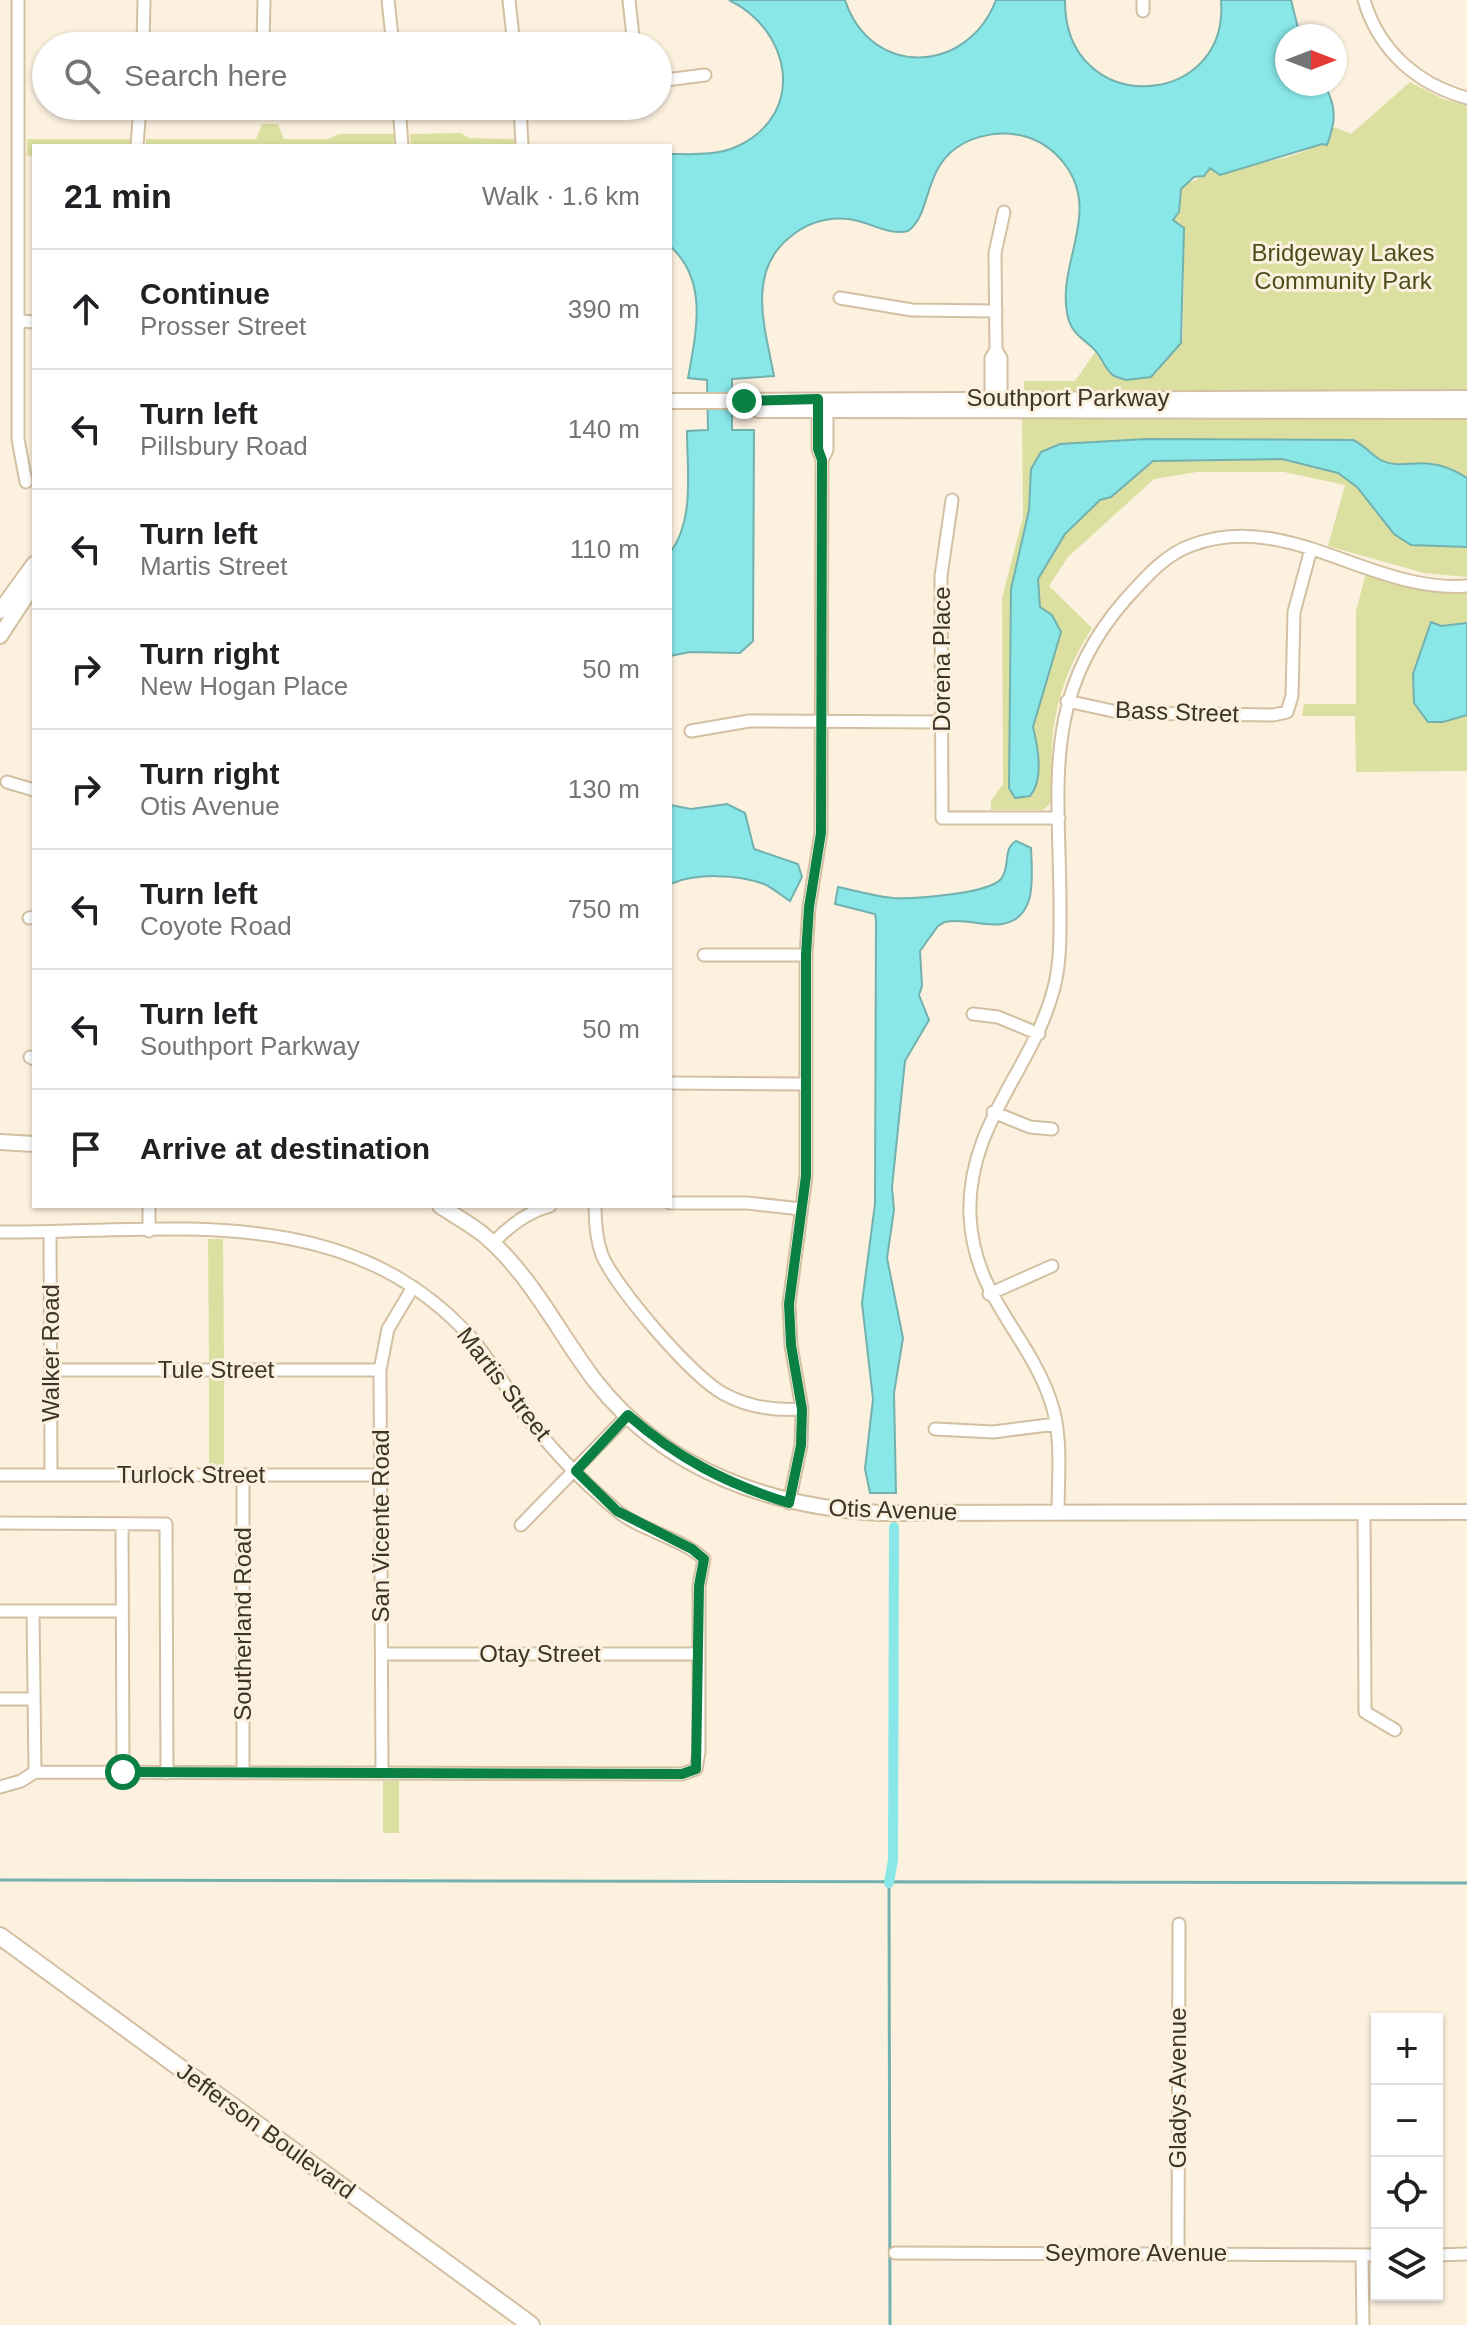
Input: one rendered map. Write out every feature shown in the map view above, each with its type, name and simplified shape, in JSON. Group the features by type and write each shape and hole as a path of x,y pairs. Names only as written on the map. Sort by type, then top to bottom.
{"main road":[{"name":"Jefferson Boulevard","path":"0,1936 531,2325"}],"street":[{"path":"18,0 18,439 26,482"},
{"path":"143,32 144,0"},
{"path":"263,32 264,0"},
{"path":"388,0 391,32"},
{"path":"509,0 512,32"},
{"path":"629,0 632,32"},
{"path":"1364,0 1378,35 1398,61 1424,80 1467,98"},
{"path":"672,79 705,75"},
{"path":"137,144 139,120"},
{"path":"400,120 402,144"},
{"path":"521,120 522,144"},
{"path":"996,404 1001,358 996,350 995,253 1004,212"},
{"path":"840,298 912,310 996,311"},
{"path":"20,321 32,322"},
{"name":"Southport Parkway","path":"672,401 696,405 822,405 1467,398"},
{"name":"Southport Parkway","path":"996,404 1467,411"},
{"name":"Southport Parkway","path":"672,410 696,405"},
{"path":"789,1503 801,1445 802,1409 791,1345 789,1304 806,1176 806,955 809,907 821,833 822,460 818,449 822,405"},
{"name":"Dorena Place","path":"952,500 941,576 942,818 1059,818"},
{"path":"1058,1513 1056,1424 1044,1384 989,1294 972,1241 970,1213 974,1166 993,1112 1039,1034 1057,977 1060,734 1067,701 1081,663 1105,623 1155,567 1175,553 1210,539 1245,535 1311,549 1422,583 1467,586"},
{"name":"Bass Street","path":"1067,701 1122,713 1273,715 1287,712 1292,696 1294,612 1311,549"},
{"path":"0,611 32,567"},
{"path":"0,636 32,587"},
{"path":"691,731 749,721 942,722"},
{"path":"7,782 32,789"},
{"path":"704,955 806,955"},
{"path":"973,1014 998,1017 1039,1034"},
{"path":"672,1083 806,1084"},
{"path":"993,1112 1030,1127 1052,1129"},
{"path":"0,1142 32,1144"},
{"path":"672,1203 747,1203 801,1209"},
{"path":"149,1208 149,1231"},
{"name":"Otis Avenue","path":"443,1208 493,1243 535,1291 598,1384 661,1444 697,1467 742,1488 789,1503 832,1511 880,1513 1467,1512"},
{"path":"493,1243 513,1225 541,1208"},
{"path":"595,1208 598,1242 610,1270 698,1375 722,1393 750,1405 802,1409"},
{"name":"Martis Street","path":"0,1232 273,1233 310,1240 352,1254 413,1287 468,1334 525,1414 617,1511 692,1549 704,1559 699,1586 698,1654"},
{"name":"Walker Road","path":"50,1232 51,1475"},
{"path":"989,1294 1052,1266"},
{"name":"San Vicente Road","path":"382,1773 380,1370 388,1329 413,1287"},
{"name":"Tule Street","path":"52,1370 380,1370"},
{"path":"521,1525 628,1415"},
{"path":"935,1429 993,1432 1056,1424"},
{"name":"Turlock Street","path":"0,1475 381,1475"},
{"name":"Southerland Road","path":"243,1475 243,1773"},
{"path":"1364,1512 1365,1712 1395,1730"},
{"path":"0,1523 166,1524 167,1773"},
{"path":"122,1524 123,1772"},
{"path":"0,1611 122,1611"},
{"path":"33,1611 35,1772"},
{"name":"Otay Street","path":"382,1654 698,1654"},
{"path":"0,1787 21,1781 35,1772 682,1774 696,1769 698,1654"},
{"path":"0,1699 34,1699"},
{"name":"Gladys Avenue","path":"1178,2252 1179,1924"},
{"name":"Seymore Avenue","path":"895,2253 1371,2255"},
{"path":"1443,2255 1467,2254"},
{"path":"1362,2255 1363,2325"}],"green space":[{"name":"Bridgeway Lakes Community Park","path":"1410,82 1443,99 1467,106 1467,391 1024,392 1024,381 1075,381 1096,351 1102,363 1155,375 1183,338 1184,267 1173,220 1184,185 1204,176 1210,168 1260,163 1296,154 1325,138 1334,127 1351,134"},
{"path":"262,124 278,124 284,139 328,139 339,134 394,134 394,144 146,144 146,139 256,139"},
{"path":"461,133 469,138 514,139 514,144 411,144 410,134"},
{"path":"27,139 130,139 130,144 32,144 32,155 27,156"},
{"path":"1022,417 1467,417 1467,577 1424,573 1328,546 1345,485 1284,472 1197,472 1154,479 1068,557 1049,586 1092,628 1076,656 1059,699 1052,746 1051,803 1043,810 991,810 991,801 1003,784 1002,598 1023,517"},
{"path":"1366,573 1429,591 1467,593 1467,771 1356,772 1355,716 1302,716 1304,704 1356,704 1356,611"},
{"path":"208,1239 223,1239 224,1362 209,1362"},
{"path":"209,1378 224,1378 224,1466 209,1466"},
{"path":"383,1781 399,1781 399,1833 383,1833"}],"water":[{"path":"729,0 845,0 858,26 876,44 897,54 920,57 943,53 964,42 983,24 996,0 1065,0 1072,39 1090,66 1116,82 1146,86 1175,80 1200,64 1217,37 1221,0 1291,0 1297,24 1275,24 1275,96 1329,96 1333,107 1332,129 1327,145 1220,175 1210,168 1204,176 1194,177 1181,189 1179,212 1173,220 1184,228 1181,343 1151,377 1126,380 1114,376 1069,321 1067,281 1079,223 1076,185 1058,156 1033,139 1009,134 990,135 972,139 956,148 938,169 921,215 908,231 893,232 856,220 832,219 810,225 790,237 776,251 763,284 764,320 774,376 732,379 732,430 754,430 753,641 740,653 690,652 672,656 672,550 683,526 686,510 687,431 708,430 707,380 688,378 697,308 690,275 672,248 672,154 713,153 738,146 760,131 774,113 782,93 783,72 777,51 766,31 750,14"},
{"path":"1146,439 1353,440 1385,462 1446,467 1467,478 1467,547 1411,545 1394,534 1357,487 1338,473 1282,459 1153,461 1111,497 1100,500 1065,534 1038,579 1040,607 1052,615 1061,632 1033,727 1038,753 1037,781 1030,796 1015,798 1009,788 1011,589 1029,510 1031,469 1041,452 1060,444"},
{"path":"1431,622 1441,626 1467,623 1467,715 1443,722 1428,722 1414,703 1413,674"},
{"path":"727,804 745,813 754,849 798,864 802,877 790,901 764,884 742,878 717,876 672,883 672,805 691,809"},
{"path":"1016,841 1031,848 1032,883 1022,914 1002,924 945,922 938,926 920,951 922,986 919,995 929,1020 905,1061 892,1187 894,1210 887,1258 903,1338 894,1393 896,1493 870,1493 865,1469 873,1399 862,1303 875,1204 876,920 875,914 835,904 838,887 893,898 967,892 1001,879 1009,849"}],"waterway":[{"path":"889,1883 893,1860 894,1527"},
{"path":"0,1880 1467,1883"},
{"path":"889,1883 890,2325"}],"route":[{"path":"123,1772 682,1774 696,1769 699,1752 699,1586 704,1559 692,1549 617,1511 576,1471 628,1415 661,1444 697,1467 742,1488 789,1503 801,1445 802,1409 791,1345 789,1304 806,1176 806,955 809,907 821,833 822,460 818,449 818,399 744,401"}]}
